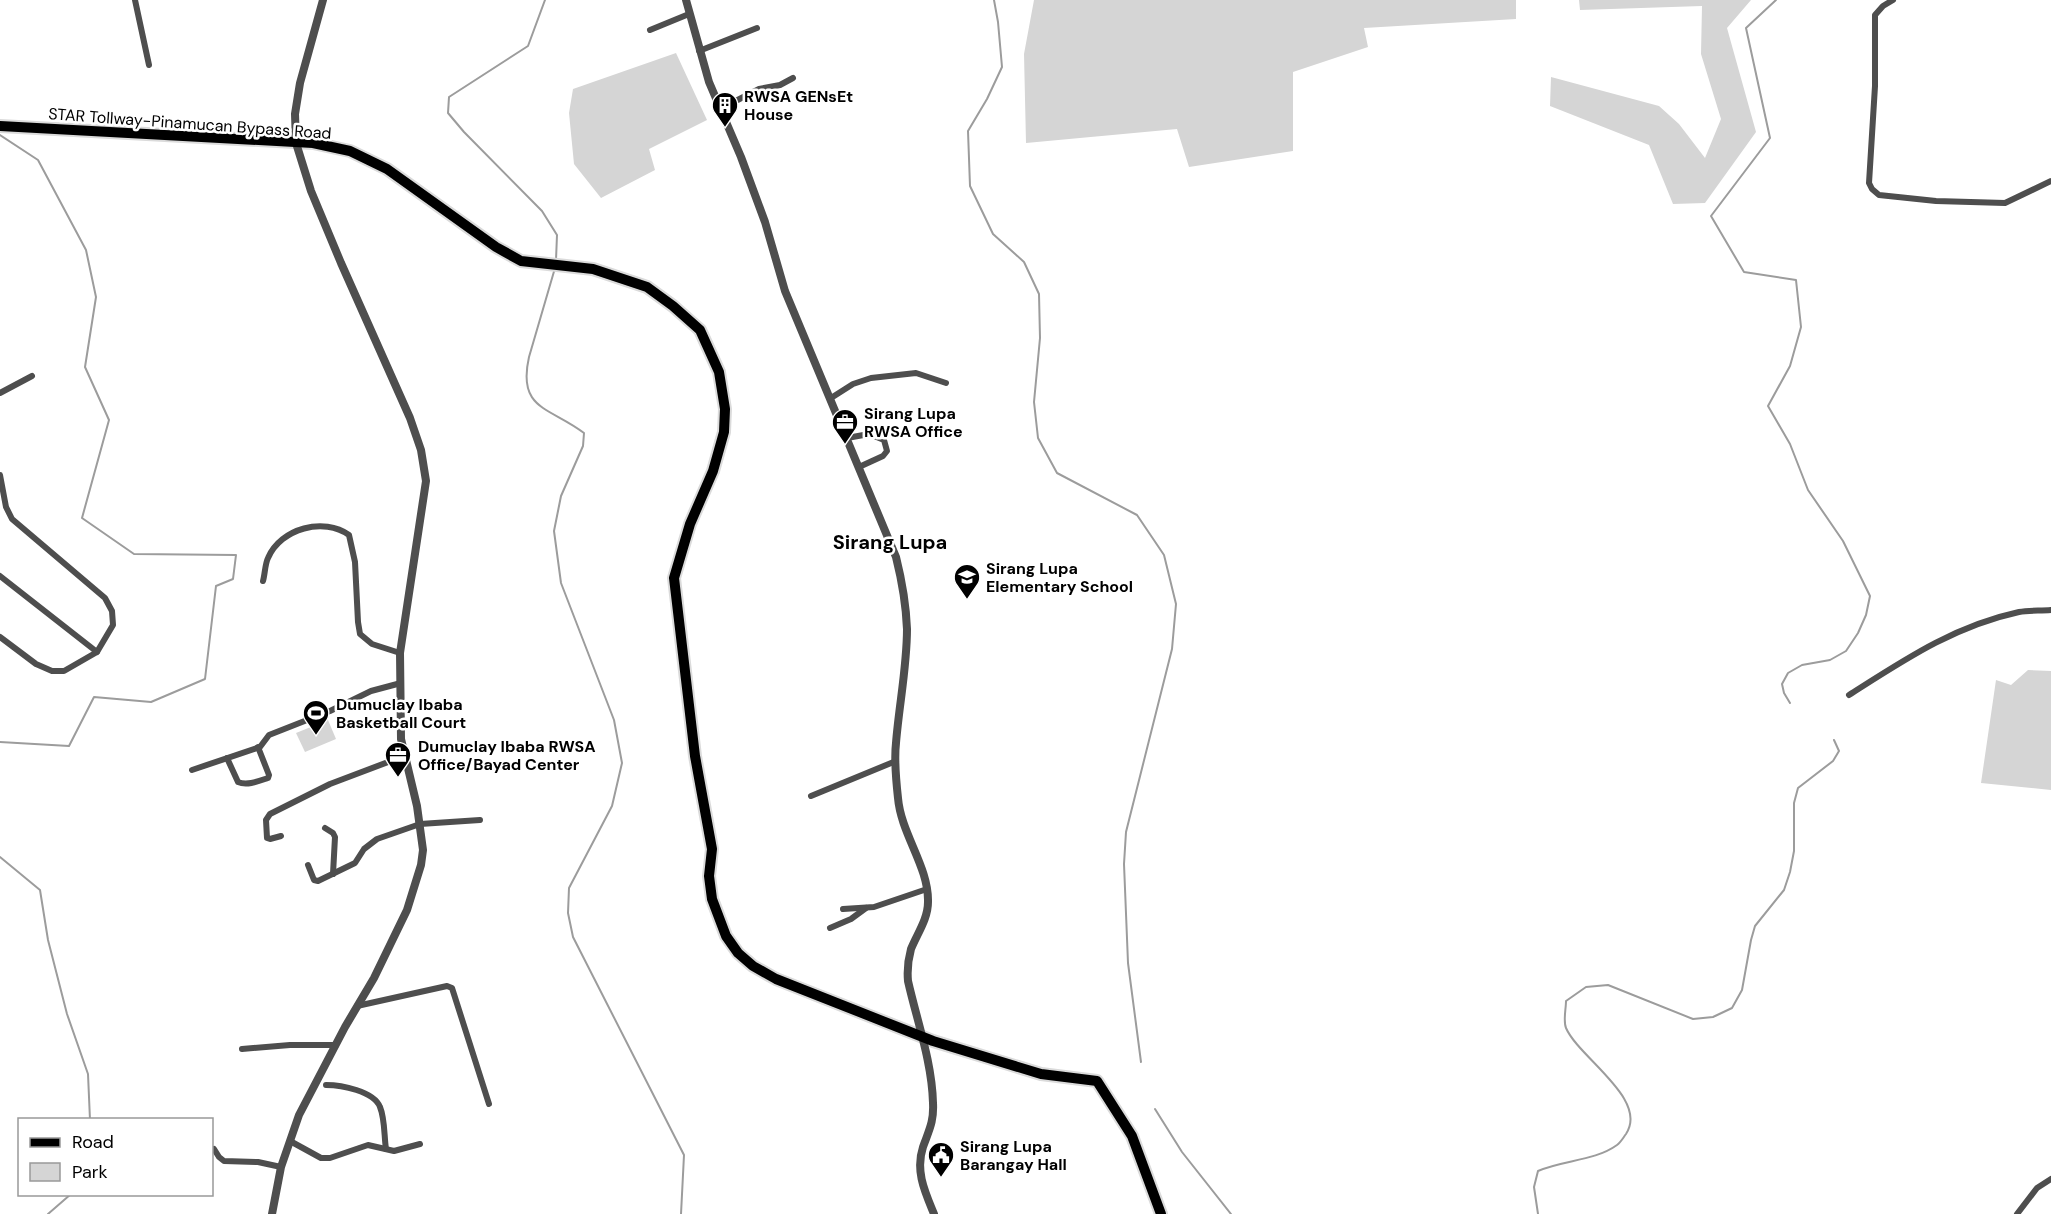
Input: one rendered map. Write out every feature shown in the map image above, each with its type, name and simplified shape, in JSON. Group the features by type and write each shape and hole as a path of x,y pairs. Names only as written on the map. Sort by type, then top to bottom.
{"main road":[{"name":"STAR Tollway-Pinamucan Bypass Road","path":"0,126 332,146 367,158 401,177 496,247 521,261 593,269 647,287 700,330 719,372 725,409 724,432 713,471 690,524 674,578 695,756 712,849 709,876 712,898 726,936 753,966 776,979 921,1036 1041,1074 1097,1081 1132,1136 1161,1214"}],"street":[{"path":"135,0 149,64"},
{"path":"272,1214 281,1167 299,1115 374,978 407,910 422,865 423,850 420,824 401,739 400,653 426,481 422,450 410,418 315,201 296,143 295,114 300,83 323,0"},
{"path":"686,0 699,51 765,222 785,291 896,557 905,598 907,632 895,746 900,814 925,878 927,889 927,912 910,951 907,968 930,1080 934,1117 931,1131 923,1148 920,1170 925,1192 934,1214"},
{"path":"1893,0 1875,15 1875,96 1869,183 1872,189 1880,195 1904,198 2005,203 2051,181"},
{"path":"650,30 689,14"},
{"path":"699,51 757,28"},
{"path":"720,109 759,89 780,85 793,78"},
{"path":"831,398 853,384 871,378 916,373 946,383"},
{"path":"0,393 32,376"},
{"path":"847,438 869,434 884,440 887,446 887,451 883,456 859,467"},
{"path":"0,475 6,507 12,519 105,598 112,611 113,625 97,652 64,671 52,671 36,664 0,637"},
{"path":"263,581 267,559 275,546 292,533 313,526 329,525 339,528 349,535 355,562 360,634 372,644 400,653"},
{"path":"0,576 97,652"},
{"path":"1849,695 1950,634 2020,612 2051,610"},
{"path":"192,770 258,747 263,744 268,735 330,711 371,691 401,683"},
{"path":"227,758 238,782 244,784 258,782 268,778 269,775 258,747"},
{"path":"281,836 267,838 266,820 270,814 330,784 404,756"},
{"path":"811,796 896,761"},
{"path":"308,865 316,881 355,863 364,849 374,841 420,824 480,820"},
{"path":"325,828 330,830 335,837 333,874"},
{"path":"843,909 883,905 927,889"},
{"path":"830,928 851,919 866,908"},
{"path":"357,1006 447,986 452,988 489,1104"},
{"path":"242,1049 290,1045 336,1045"},
{"path":"326,1085 340,1085 377,1102 381,1110 386,1149"},
{"path":"290,1141 321,1158 330,1158 368,1145 394,1151 420,1144"},
{"path":"214,1149 224,1161 258,1162 281,1167"},
{"path":"2017,1214 2037,1188 2051,1179"}],"green space":[{"path":"1034,0 1516,0 1516,19 1364,28 1368,47 1293,72 1293,151 1189,167 1177,129 1026,143 1024,54"},
{"path":"1579,0 1751,0 1727,28 1756,132 1705,203 1673,204 1649,145 1550,106 1551,77 1659,106 1679,124 1705,158 1721,119 1701,54 1702,6 1580,10"},
{"path":"676,53 707,120 649,149 655,170 601,198 574,164 569,113 573,89"},
{"path":"2028,670 2051,671 2051,790 1981,783 1996,680 2011,685"},
{"name":"Dumuclay Ibaba Basketball Court","path":"328,720 336,739 305,752 296,733"}],"waterway":[{"path":"545,0 528,46 449,97 448,113 542,211 557,235 556,260"},
{"path":"994,0 1002,67 968,131 970,186 993,234 1024,262 1039,294 1040,338 1034,402 1038,438 1057,473 1137,515 1164,555 1176,604 1172,649 1126,832 1124,864 1128,963 1141,1062"},
{"path":"1776,0 1746,28 1770,138 1711,216 1744,272 1796,280 1801,327 1790,366 1768,406 1790,444 1808,490 1843,541 1870,596 1866,615 1846,651 1830,660 1802,665 1788,673 1782,684 1790,703"},
{"path":"0,135 38,160 86,250 96,297 85,367 109,420 82,518 134,554 236,555 233,579 216,586 205,679 151,702 94,697 69,746 0,742"},
{"path":"555,268 529,357 528,388 539,405 584,433 583,446 561,496 554,531 561,583 614,720 622,763 612,806 569,888 568,913 573,937 684,1155 681,1214"},
{"path":"1538,1214 1534,1187 1538,1171 1608,1150 1622,1140 1631,1121 1628,1107 1621,1093 1573,1040 1566,1028 1566,1001 1586,987 1608,985 1693,1019 1713,1017 1732,1008 1742,990 1755,926 1784,890 1790,872 1794,851 1794,803 1798,788 1833,761 1839,751 1834,740"},
{"path":"0,857 40,890 48,940 67,1014 88,1074 90,1118"},
{"path":"1155,1109 1182,1152 1231,1214"},
{"path":"48,1214 69,1196"}],"place":[{"name":"RWSA GENsEt House","path":"725,128"},
{"name":"Sirang Lupa RWSA Office","path":"845,445"},
{"name":"Sirang Lupa Elementary School","path":"967,600"},
{"name":"Dumuclay Ibaba Basketball Court","path":"316,736"},
{"name":"Dumuclay Ibaba RWSA Office/Bayad Center","path":"398,778"},
{"name":"Sirang Lupa Barangay Hall","path":"941,1178"}],"district":[{"name":"Sirang Lupa","path":"890,542"}]}
